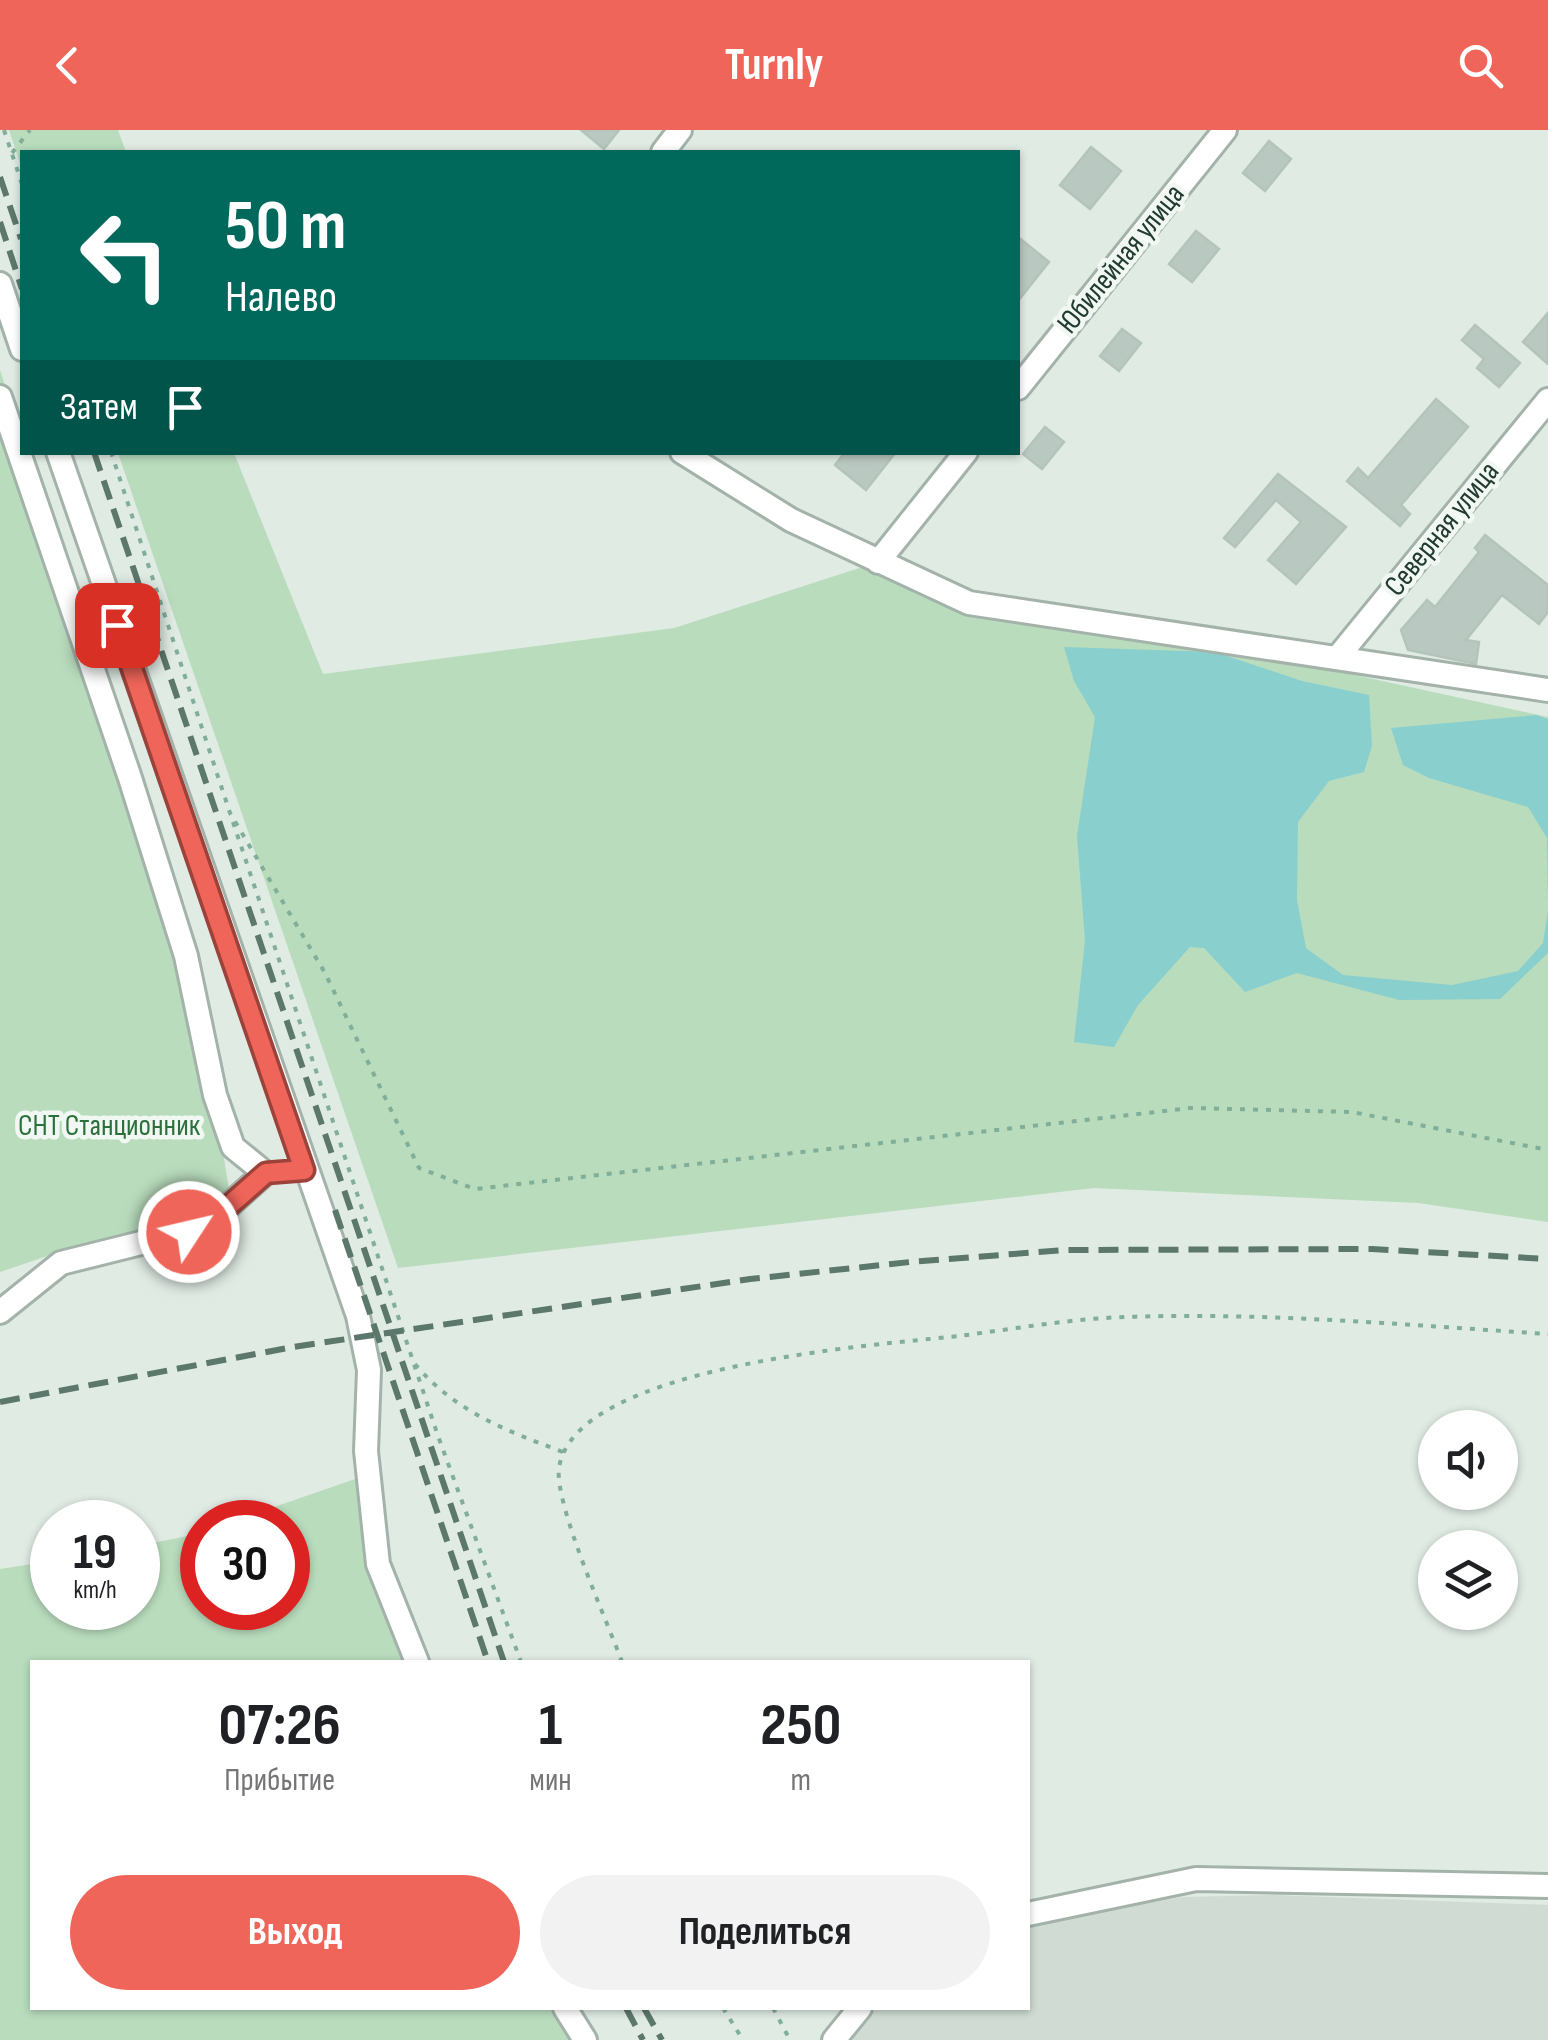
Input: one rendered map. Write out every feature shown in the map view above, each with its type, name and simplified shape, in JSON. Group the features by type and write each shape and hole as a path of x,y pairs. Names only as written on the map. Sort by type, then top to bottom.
{"street":[{"path":"665,150 680,130"},
{"name":"Юбилейная улица","path":"1020,386 1225,130"},
{"path":"0,284 20,342"},
{"path":"0,398 130,778 186,956 214,1095 233,1147 266,1173"},
{"name":"Северная улица","path":"1337,658 1548,400"},
{"path":"59,455 304,1170 358,1316 370,1370 366,1451 378,1564 417,1660"},
{"path":"687,455 791,520 969,603 1548,690"},
{"path":"878,562 964,455"},
{"path":"0,1312 61,1263 189,1232 215,1218 266,1173 304,1170"},
{"path":"1030,1914 1196,1879 1548,1886"},
{"path":"567,2010 585,2040"},
{"path":"834,2040 858,2010"}],"path":[{"path":"4,130 20,178"},
{"path":"12,154 30,130"},
{"path":"112,455 412,1360 519,1660"},
{"path":"230,813 324,973 419,1168 475,1190 1191,1108 1352,1112 1548,1150"},
{"path":"621,1660 564,1501 559,1468 573,1438 596,1417 649,1391 718,1368 832,1350 1122,1317 1326,1320 1548,1334"},
{"path":"412,1360 436,1389 495,1426 566,1452"},
{"path":"723,2010 743,2040"},
{"path":"774,2010 790,2040"}],"shaded area":[{"path":"1274,1895 1548,1905 1548,2040 852,2040 874,2010 1030,2010 1030,1924 1182,1897"}],"green space":[{"path":"9,130 118,130 125,150 20,150 20,163"},
{"name":"СНТ Станционник","path":"0,370 20,432 20,455 27,455 193,970 229,1189 209,1212 65,1250 0,1272"},
{"path":"119,455 235,455 323,674 674,628 878,562 969,603 1341,672 1548,717 1548,1222 1418,1203 1094,1188 398,1268"},
{"path":"361,1477 365,1560 403,1660 30,1660 30,2010 551,2010 569,2040 0,2040 0,1569 30,1564 30,1630 160,1630 160,1542 180,1537 180,1630 310,1630 310,1500 295,1500"}],"water":[{"path":"1064,647 1215,652 1302,681 1369,695 1372,746 1364,772 1329,781 1298,822 1297,900 1306,948 1343,975 1452,985 1518,971 1543,943 1548,910 1548,953 1500,999 1399,1000 1297,973 1245,992 1204,948 1190,947 1138,1005 1114,1047 1074,1042 1085,941 1077,836 1095,717 1074,681"},
{"path":"1536,715 1548,719 1548,901 1547,838 1528,807 1429,778 1403,765 1391,728"}],"building":[{"path":"581,130 619,130 604,149"},
{"path":"1269,141 1291,159 1265,191 1243,173"},
{"path":"1091,147 1121,171 1090,209 1060,185"},
{"path":"1196,231 1219,249 1192,282 1169,264"},
{"path":"1020,239 1049,262 1020,298"},
{"path":"1548,313 1548,364 1523,342"},
{"path":"1475,325 1520,363 1499,387 1477,368 1484,359 1462,340"},
{"path":"1122,329 1141,343 1119,371 1100,356"},
{"path":"1436,399 1468,427 1401,505 1410,514 1400,526 1347,481 1358,468 1368,478"},
{"path":"1045,427 1064,442 1042,469 1023,454"},
{"path":"843,455 894,455 866,490 835,465"},
{"path":"1278,474 1346,527 1296,584 1268,560 1301,522 1276,500 1235,547 1224,538"},
{"path":"1485,535 1548,585 1548,612 1539,624 1502,595 1466,640 1479,642 1476,664 1408,650 1401,630 1427,600 1435,607 1479,552 1475,548"}],"railway":[{"path":"0,177 20,236"},
{"path":"0,222 20,283"},
{"path":"95,455 503,1660"},
{"path":"335,1210 487,1660"},
{"path":"0,1402 293,1347 750,1279 910,1262 1065,1250 1372,1249 1548,1259"},
{"path":"627,2010 643,2040"},
{"path":"645,2010 662,2040"}],"route":[{"path":"117,625 304,1170 266,1173 251,1182 215,1218 189,1232"}]}
